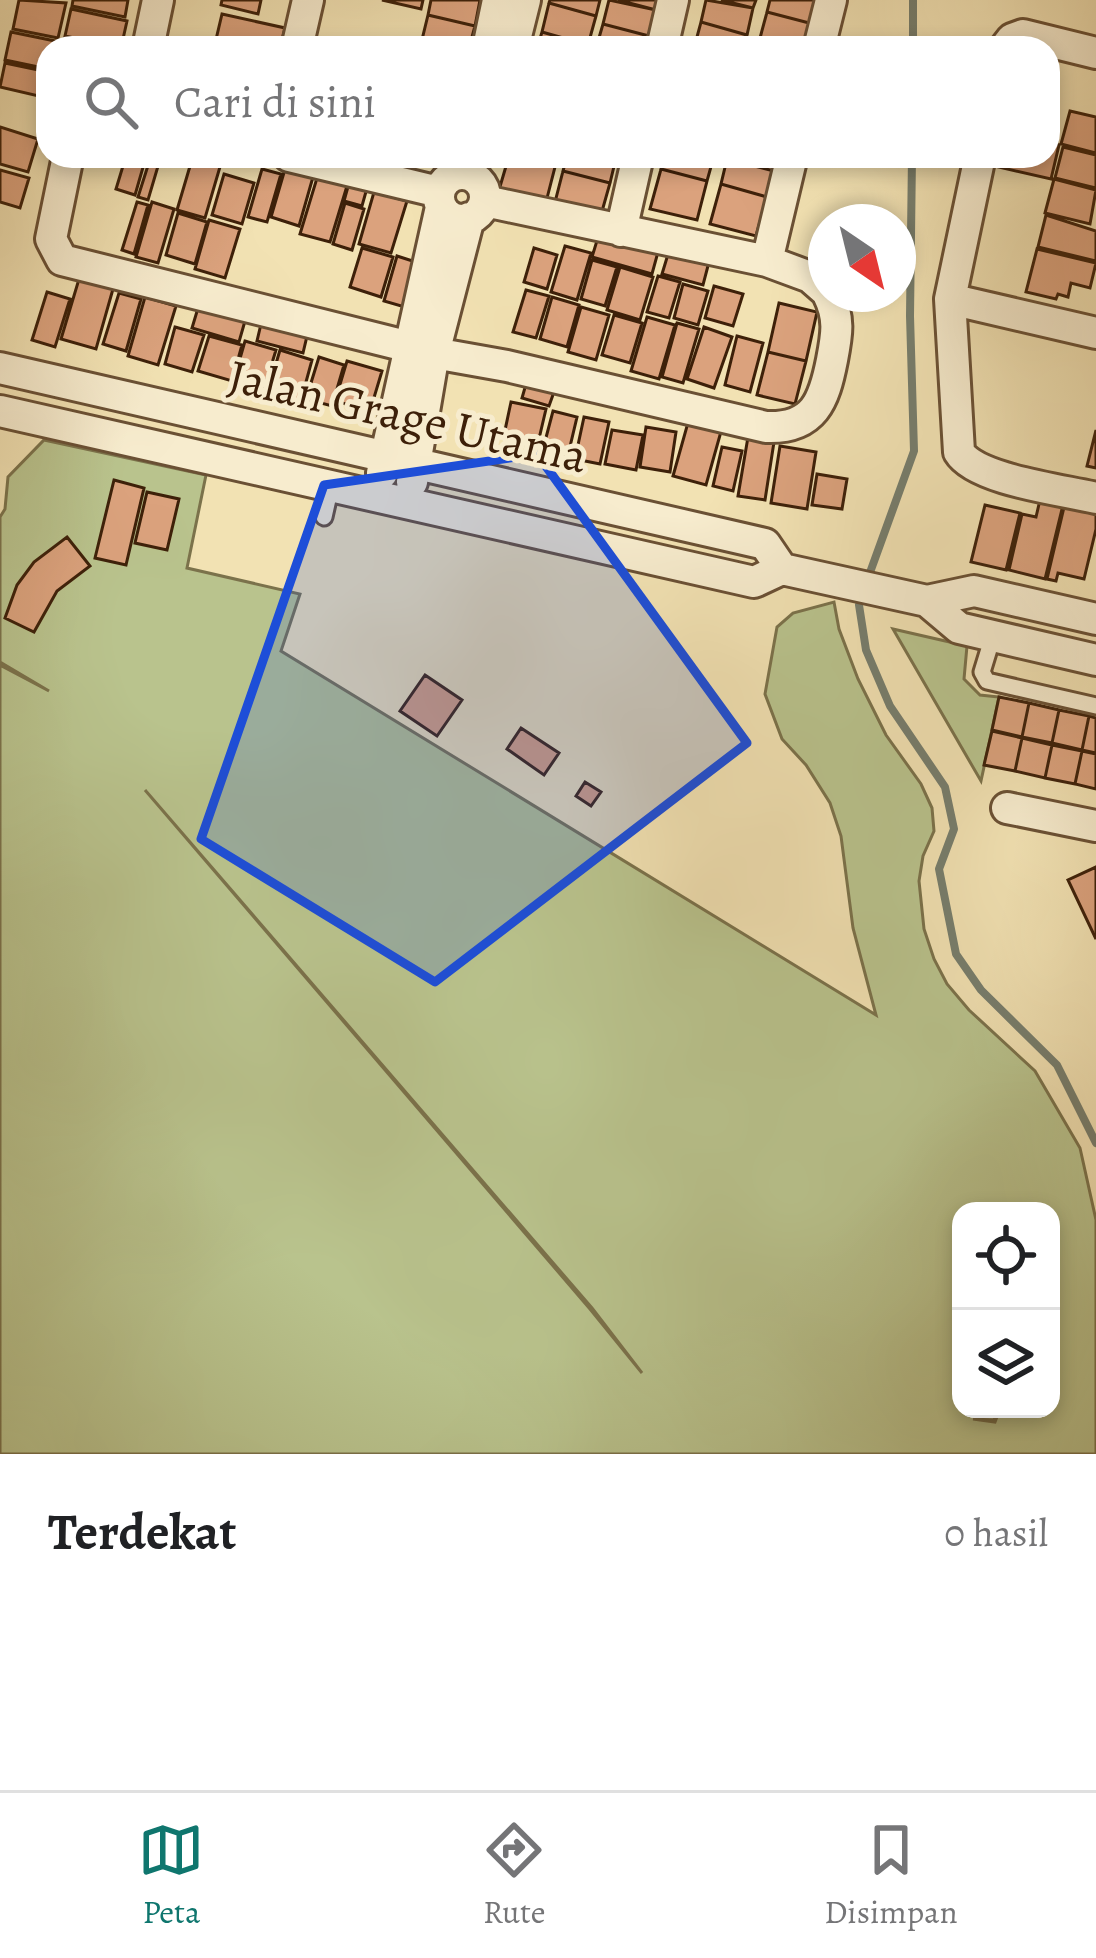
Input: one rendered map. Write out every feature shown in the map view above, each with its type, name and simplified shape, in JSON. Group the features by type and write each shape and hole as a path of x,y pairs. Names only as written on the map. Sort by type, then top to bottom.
{"street":[{"path":"150,36 158,0"},
{"path":"300,36 308,0"},
{"path":"491,36 499,0"},
{"path":"515,36 525,0"},
{"path":"665,36 673,0"},
{"path":"822,36 831,0"},
{"path":"1060,44 1096,53"},
{"path":"66,168 51,239 62,260 766,428 786,428 815,410 825,394 838,326 833,312"},
{"path":"359,168 465,186 621,231 767,261 808,276"},
{"path":"621,231 635,168"},
{"path":"767,261 789,168"},
{"path":"977,168 950,299 956,440 962,458 985,472 1096,498"},
{"path":"393,500 421,349 465,186"},
{"path":"950,299 1096,332"},
{"name":"Jalan Grage Utama","path":"0,368 765,544 782,569"},
{"name":"Jalan Grage Utama","path":"0,411 754,582 782,569 927,601 974,591 1096,619"},
{"name":"Jalan Grage Utama","path":"927,601 959,628 1096,660"},
{"path":"1007,808 1096,826"}],"lane":[{"path":"324,517 331,485"},
{"path":"993,636 982,672 987,681 1096,706"}],"highlighted area":[{"path":"537,454 747,743 435,982 201,839 324,485"}],"green space":[{"path":"44,440 206,475 187,568 300,594 281,651 876,1015 853,928 841,836 830,803 782,739 765,694 777,627 793,613 834,602 858,679 932,808 934,831 919,881 924,929 934,959 969,1010 1035,1071 1080,1148 1096,1220 1096,1454 0,1454 0,665 49,691 0,662 0,517 8,477","holes":["145,790 592,1308 642,1373"]},
{"path":"893,629 967,646 964,679 980,695 999,697 981,781"}],"building":[{"path":"19,0 66,3 58,36 13,29"},
{"path":"73,0 128,0 125,17 72,6"},
{"path":"222,0 261,0 258,14 221,5"},
{"path":"382,0 423,0 421,9"},
{"path":"431,0 480,0 475,26 428,15"},
{"path":"550,0 600,0 596,16"},
{"path":"609,0 656,10 649,36 603,24"},
{"path":"618,0 659,0 656,10"},
{"path":"706,0 753,8 747,35 701,22"},
{"path":"721,0 756,0 753,8"},
{"path":"770,0 820,0 813,24 767,12"},
{"path":"549,3 596,16 590,36 542,32"},
{"path":"71,9 127,21 124,36 65,36"},
{"path":"767,12 813,24 810,36 761,36"},
{"path":"222,14 285,28 283,36 217,36"},
{"path":"428,15 475,26 472,36 423,36"},
{"path":"701,22 747,35 747,36 697,36"},
{"path":"603,24 649,36 600,36"},
{"path":"11,32 36,37 36,66 5,60"},
{"path":"5,63 36,69 36,95 0,87"},
{"path":"1070,111 1096,117 1096,153 1061,144"},
{"path":"0,127 36,138 28,172 0,164"},
{"path":"1063,147 1096,155 1096,188 1055,178"},
{"path":"122,168 143,168 135,195 116,189"},
{"path":"147,168 157,168 148,200 138,197"},
{"path":"189,168 220,168 205,218 177,210"},
{"path":"505,168 555,168 546,202 499,190"},
{"path":"564,168 614,168 610,183"},
{"path":"661,168 711,168 707,181"},
{"path":"725,168 774,171 767,197 721,184"},
{"path":"1003,168 1054,168 1051,179"},
{"path":"262,169 281,174 267,222 248,217"},
{"path":"285,169 313,177 299,226 271,217"},
{"path":"661,169 707,181 697,220 650,209"},
{"path":"0,170 29,178 20,208 0,202"},
{"path":"563,171 610,183 599,222 553,210"},
{"path":"224,174 254,183 242,224 212,215"},
{"path":"317,178 347,186 330,242 300,234"},
{"path":"1054,179 1096,190 1090,224 1045,213"},
{"path":"349,183 367,188 362,206 344,201"},
{"path":"721,184 767,197 756,236 710,224"},
{"path":"374,192 407,201 391,253 359,244"},
{"path":"137,202 148,205 134,254 122,250"},
{"path":"152,202 174,209 158,263 136,257"},
{"path":"345,203 364,209 352,250 333,244"},
{"path":"178,213 207,222 195,264 166,255"},
{"path":"1046,215 1096,231 1096,261 1038,247"},
{"path":"209,220 240,229 225,278 195,269"},
{"path":"599,234 658,252 652,274 592,257"},
{"path":"565,246 591,253 577,300 551,292"},
{"path":"362,248 393,257 381,297 350,287"},
{"path":"534,248 557,255 547,289 524,282"},
{"path":"1037,249 1096,263 1090,288 1071,283 1068,297 1058,294 1056,299 1026,292"},
{"path":"669,251 709,262 703,285 662,274"},
{"path":"397,256 422,264 408,308 384,301"},
{"path":"592,260 617,267 605,306 581,299"},
{"path":"620,267 653,277 640,320 607,310"},
{"path":"658,276 680,282 669,318 647,312"},
{"path":"79,279 113,289 96,349 61,339"},
{"path":"683,284 708,291 698,325 674,318"},
{"path":"714,286 743,294 733,326 705,318"},
{"path":"526,290 549,296 536,338 513,332"},
{"path":"47,292 70,299 55,347 32,340"},
{"path":"119,293 141,299 126,351 103,344"},
{"path":"145,297 176,306 158,365 128,356"},
{"path":"552,297 579,305 567,347 540,339"},
{"path":"779,303 817,312 806,361 768,352"},
{"path":"581,307 609,315 596,360 568,352"},
{"path":"198,308 245,321 239,342 192,328"},
{"path":"614,315 642,323 630,363 602,355"},
{"path":"647,317 675,325 659,379 631,371"},
{"path":"677,323 699,329 683,383 662,377"},
{"path":"261,324 307,336 303,353 257,341"},
{"path":"175,327 204,335 192,372 165,364"},
{"path":"704,327 732,337 714,388 687,379"},
{"path":"209,336 242,345 232,381 198,371"},
{"path":"737,336 763,343 750,392 725,385"},
{"path":"245,341 276,350 261,399 231,390"},
{"path":"280,350 312,360 300,404 267,394"},
{"path":"768,352 806,361 795,404 757,395"},
{"path":"319,357 344,365 332,406 306,399"},
{"path":"347,361 382,371 370,411 335,401"},
{"path":"526,384 554,392 549,406 522,398"},
{"path":"511,402 546,409 538,443 504,435"},
{"path":"553,411 577,417 568,455 543,449"},
{"path":"584,417 609,422 600,464 575,459"},
{"path":"689,419 722,428 706,485 673,476"},
{"path":"646,427 676,432 670,472 640,467"},
{"path":"612,430 643,435 636,470 605,464"},
{"path":"1096,430 1096,468 1087,466"},
{"path":"748,437 774,442 765,500 738,496"},
{"path":"780,446 816,452 807,509 771,503"},
{"path":"722,447 742,451 733,491 713,486"},
{"path":"817,474 847,479 842,509 812,505"},
{"path":"114,480 144,488 126,565 95,558"},
{"path":"147,492 179,499 167,550 135,543"},
{"path":"1040,500 1063,505 1045,579 1009,570 1022,514 1036,517"},
{"path":"1065,503 1096,510 1096,529 1084,579 1058,573 1056,581 1047,579"},
{"path":"985,505 1020,513 1006,570 971,562"},
{"path":"67,537 90,566 57,591 34,632 5,618 17,585 34,562"},
{"path":"425,675 462,700 437,736 400,711"},
{"path":"999,697 1029,703 1022,737 992,730"},
{"path":"1029,703 1059,710 1052,743 1022,737"},
{"path":"1059,710 1089,716 1082,750 1052,743"},
{"path":"1089,716 1096,718 1096,753 1082,750"},
{"path":"521,728 559,753 544,775 507,749"},
{"path":"992,731 1022,738 1015,771 984,765"},
{"path":"1022,738 1052,745 1045,778 1015,771"},
{"path":"1052,745 1082,751 1075,784 1045,778"},
{"path":"1082,751 1096,754 1096,789 1075,784"},
{"path":"585,782 601,792 591,806 576,796"},
{"path":"1096,867 1096,939 1068,880"}],"waterway":[{"path":"913,0 913,36"},
{"path":"868,578 914,451 912,168"},
{"path":"863,592 859,605 866,650 890,706 945,787 954,829 939,869 956,954 981,990 1057,1065 1096,1143"}]}
